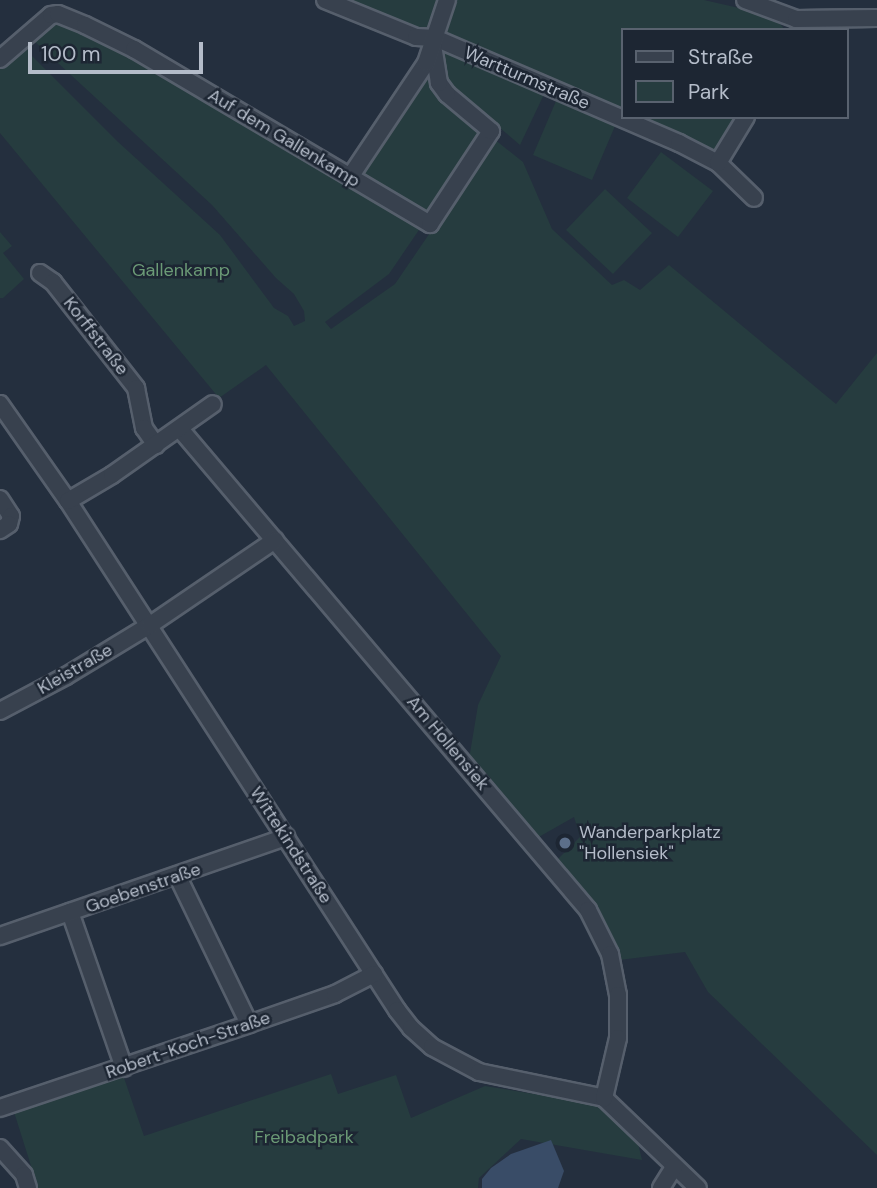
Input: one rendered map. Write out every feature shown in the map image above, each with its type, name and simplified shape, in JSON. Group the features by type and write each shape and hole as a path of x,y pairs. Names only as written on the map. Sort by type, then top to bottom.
{"street":[{"name":"Wartturmstraße","path":"325,0 416,37 434,41 622,119"},
{"path":"350,177 425,63 447,0"},
{"path":"745,0 795,24 877,18"},
{"name":"Auf dem Gallenkamp","path":"0,60 37,24 58,14 85,24 134,49 430,224 491,131 447,94 439,83 434,41"},
{"name":"Wartturmstraße","path":"623,119 679,142 718,163 754,198"},
{"path":"718,163 745,119"},
{"name":"Korffstraße","path":"40,273 53,282 136,388 144,428 156,445"},
{"name":"Wittekindstraße","path":"0,404 150,625 411,1028 456,1062 503,1079 604,1098"},
{"path":"68,501 214,404"},
{"name":"Am Hollensiek","path":"180,429 588,910 610,954 618,995 618,1038 604,1098"},
{"path":"0,499 12,516 9,524 0,530"},
{"name":"Kleistraße","path":"0,711 66,676 150,625 275,540"},
{"name":"Goebenstraße","path":"0,936 178,877 286,837"},
{"path":"178,877 249,1024"},
{"path":"70,912 124,1068"},
{"name":"Robert-Koch-Straße","path":"0,1108 249,1024 335,993 374,974"},
{"path":"604,1098 698,1188"},
{"path":"0,1148 24,1175 28,1188"},
{"path":"661,1188 674,1167"}],"green space":[{"path":"335,0 439,0 432,27 424,33"},
{"path":"456,0 704,0 765,14 777,20 783,28 622,28 622,115 446,35"},
{"name":"Gallenkamp","path":"54,19 117,46 423,224 389,274 325,322 331,329 395,284 494,139 523,162 552,229 612,285 624,280 640,290 669,265 836,404 877,353 877,1155 708,992 685,952 619,960 601,916 556,861 580,837 574,817 537,838 469,759 478,705 501,656 266,365 219,398 0,133 0,65","holes":["33,40 212,205 276,278 294,294 304,311 305,321 294,326 288,316 274,308 220,235 117,141 29,53 25,44"]},
{"path":"446,45 547,88 520,145 448,83 441,54"},
{"path":"424,74 438,96 484,131 428,216 357,174"},
{"path":"556,101 615,126 592,180 533,155"},
{"path":"634,119 739,119 713,154"},
{"path":"661,152 713,191 678,237 627,198"},
{"path":"605,189 652,233 613,274 566,230"},
{"path":"0,232 12,246 3,253 24,279 3,298 0,298"},
{"name":"Freibadpark","path":"331,1074 338,1094 396,1075 411,1118 485,1086 602,1105 637,1139 642,1160 521,1139 479,1178 478,1188 38,1188 14,1112 123,1075 144,1136"}],"water":[{"path":"551,1140 564,1171 558,1188 482,1188 482,1179 491,1168 511,1154"}],"place":[{"name":"Wanderparkplatz \"Hollensiek\"","path":"565,843"}]}
